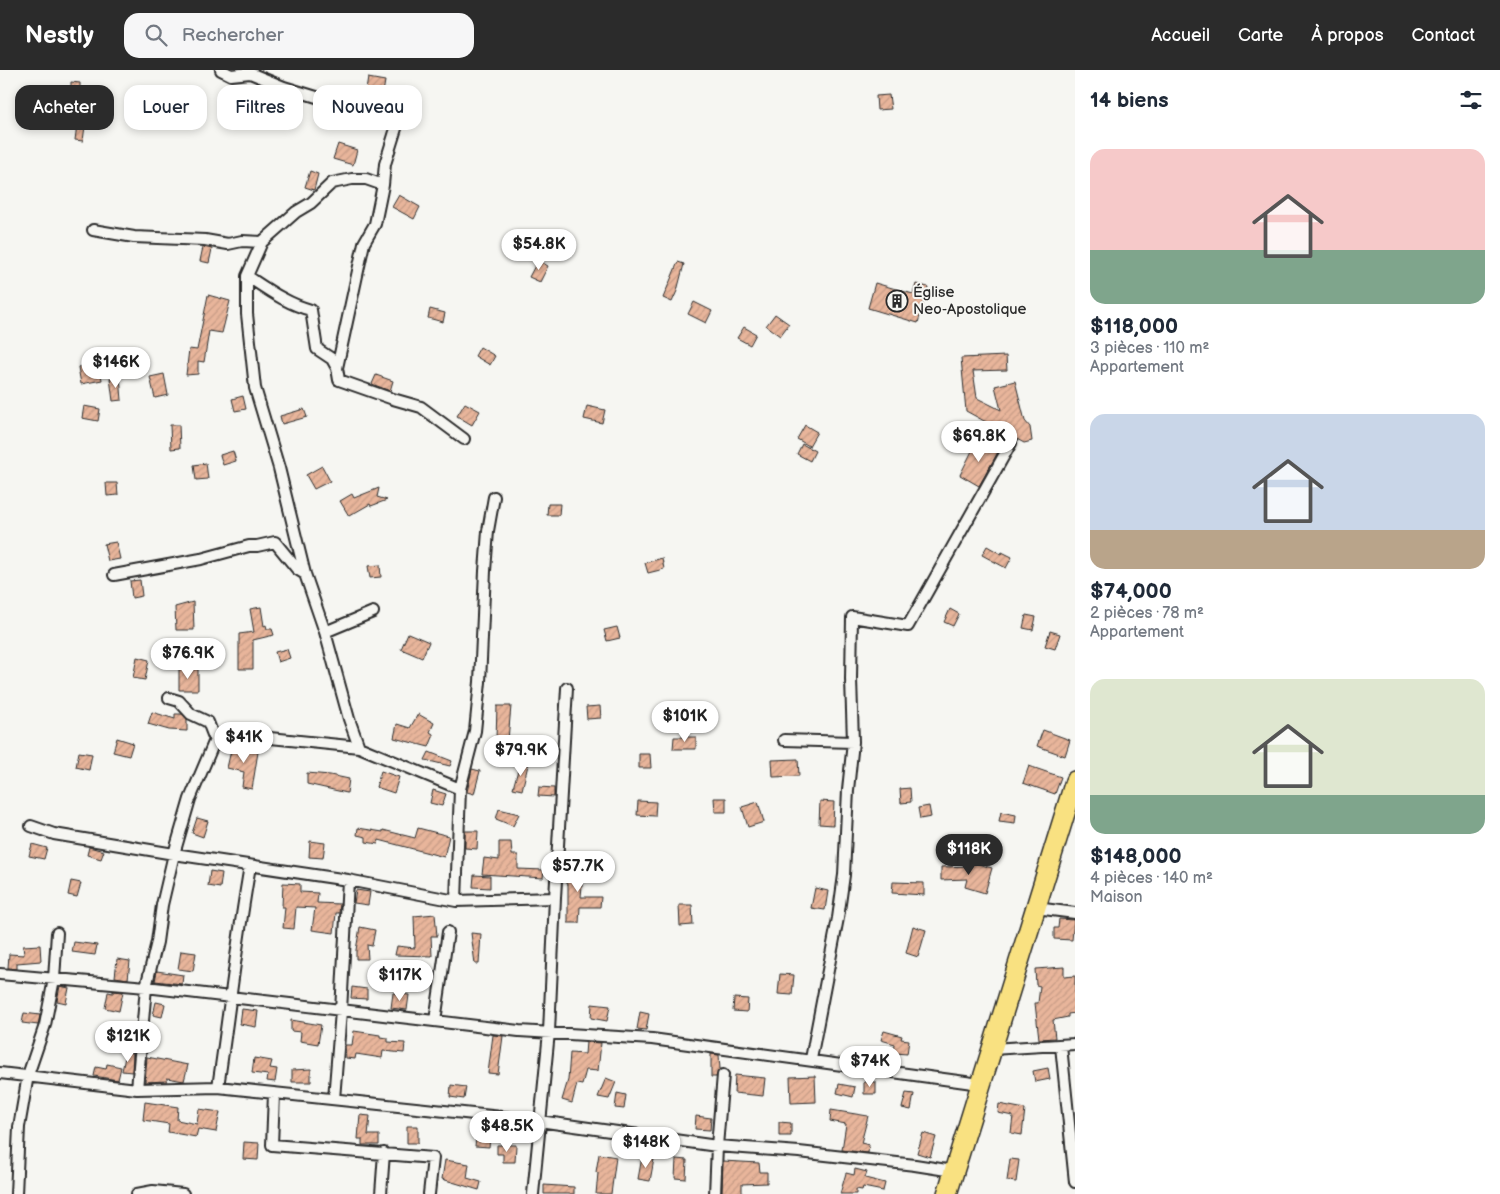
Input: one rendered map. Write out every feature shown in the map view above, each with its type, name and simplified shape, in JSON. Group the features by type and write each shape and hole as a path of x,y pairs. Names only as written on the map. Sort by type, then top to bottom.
{"highway":[{"path":"947,1194 1075,780"}],"street":[{"path":"221,70 231,75 250,73 284,87 398,122 385,164 375,224 364,243 337,368"},
{"path":"359,748 305,574 279,468 255,388 247,314 246,276 262,242 296,212 311,203 332,183 352,179 366,179 383,185"},
{"path":"93,230 134,237 205,240 228,244 242,241 262,242"},
{"path":"246,276 281,298 311,310 317,349 332,359 340,380 422,407 464,439"},
{"path":"811,1060 838,918 844,875 848,790 853,742 852,617 908,626 1011,443"},
{"path":"456,901 460,789 475,731 488,531 494,497"},
{"path":"114,575 201,559 249,546 275,542 297,569 305,574"},
{"path":"324,632 373,612"},
{"path":"533,1194 549,1032 566,688"},
{"path":"137,1089 146,987 157,942 162,905 190,798 215,740 208,722 191,714 179,701 169,698"},
{"path":"215,740 230,734 359,748 460,789"},
{"path":"784,740 853,742"},
{"path":"31,826 54,834 348,880 456,901 555,898"},
{"path":"218,1087 231,998 237,938 250,866"},
{"path":"334,1099 348,880"},
{"path":"1036,908 1075,913"},
{"path":"435,1021 448,932"},
{"path":"16,1194 18,1127 28,1075 45,1025 54,979 57,933"},
{"path":"0,974 146,987 510,1030 652,1039 980,1084"},
{"path":"992,1049 1075,1044"},
{"path":"1061,1046 1073,1147 1075,1182"},
{"path":"0,1072 137,1089 218,1087 334,1099 539,1121 717,1146 914,1164 953,1171"},
{"path":"715,1194 723,1075"},
{"path":"274,1094 272,1145 433,1158 429,1194"},
{"path":"381,1194 384,1153"},
{"path":"137,1194 153,1191 183,1194"}],"building":[{"path":"368,78 385,81 384,85 367,85"},
{"path":"71,82 80,83 80,85 71,85"},
{"path":"889,95 891,109 877,110 876,96"},
{"path":"76,130 84,130 83,141 75,140"},
{"path":"338,144 357,150 353,165 333,159"},
{"path":"310,171 318,174 314,190 305,187"},
{"path":"399,195 420,207 414,219 392,207"},
{"path":"203,247 212,249 209,263 200,261"},
{"path":"538,260 548,266 540,282 529,277"},
{"path":"678,262 684,264 672,302 663,298"},
{"name":"Église Neo-Apostolique","path":"875,283 913,294 916,284 928,287 918,323 868,308"},
{"path":"208,295 230,301 222,333 209,331 204,362 198,361 198,374 186,375 189,349 197,350"},
{"path":"694,302 712,311 706,323 688,314"},
{"path":"430,309 445,313 443,322 428,318"},
{"path":"775,314 789,324 780,336 766,326"},
{"path":"744,327 756,334 750,345 737,338"},
{"path":"480,347 495,356 490,365 475,356"},
{"path":"1006,356 1007,370 973,371 977,398 1001,410 995,386 1015,381 1025,421 1030,427 1032,441 1024,443 966,411 961,358"},
{"path":"99,364 102,380 81,384 78,367"},
{"path":"164,374 168,395 155,398 150,377"},
{"path":"376,375 393,381 390,391 372,384"},
{"path":"120,377 122,400 113,401 110,378"},
{"path":"243,396 246,409 235,411 232,399"},
{"path":"465,403 480,411 472,425 457,416"},
{"path":"84,406 100,409 98,421 82,418"},
{"path":"587,406 605,410 602,423 584,419"},
{"path":"304,409 307,417 282,424 280,416"},
{"path":"170,425 179,425 180,448 171,449"},
{"path":"805,425 817,432 809,446 797,439"},
{"path":"977,441 998,452 979,486 960,475"},
{"path":"802,444 815,451 810,461 797,454"},
{"path":"233,451 236,461 223,465 220,455"},
{"path":"206,463 208,479 196,480 194,465"},
{"path":"322,466 330,481 314,489 306,475"},
{"path":"106,483 117,483 118,495 107,496"},
{"path":"379,488 377,497 387,500 371,506 370,504 349,516 340,501 352,494 354,498"},
{"path":"548,504 560,504 559,515 547,515"},
{"path":"116,542 120,559 108,561 104,544"},
{"path":"987,546 1001,554 1002,552 1012,557 1006,568 982,555"},
{"path":"662,558 664,569 648,573 645,563"},
{"path":"380,565 381,577 370,578 368,566"},
{"path":"140,580 142,596 132,598 130,581"},
{"path":"193,602 194,630 176,630 175,607"},
{"path":"261,607 264,626 266,625 267,629 272,629 274,635 253,640 253,669 239,669 239,634 254,632 250,609"},
{"path":"950,609 959,614 953,626 944,622"},
{"path":"1026,615 1036,617 1033,630 1023,628"},
{"path":"617,627 620,638 607,641 604,630"},
{"path":"1050,631 1060,634 1055,649 1045,646"},
{"path":"408,633 429,642 422,658 401,649"},
{"path":"287,649 290,658 278,662 275,652"},
{"path":"137,657 149,660 145,680 133,678"},
{"path":"179,669 198,669 198,690 179,690"},
{"path":"497,706 511,706 508,740 496,739"},
{"path":"600,706 601,718 587,719 586,707"},
{"path":"152,712 175,719 175,714 182,714 187,719 187,731 169,730 148,724"},
{"path":"418,714 434,723 430,732 433,734 433,737 429,747 394,738 397,724 410,728"},
{"path":"1043,730 1070,740 1065,756 1037,746"},
{"path":"674,737 696,737 696,749 673,749"},
{"path":"117,738 133,743 129,756 113,752"},
{"path":"537,740 553,742 551,758 535,756"},
{"path":"232,746 258,752 252,789 242,787 244,772 227,768"},
{"path":"79,752 92,754 89,770 76,767"},
{"path":"429,752 452,761 450,766 425,760"},
{"path":"639,754 650,754 651,768 639,768"},
{"path":"798,759 799,776 773,777 772,760"},
{"path":"520,763 528,765 522,790 513,788"},
{"path":"1029,766 1061,777 1055,794 1023,783"},
{"path":"472,769 480,771 474,794 467,792"},
{"path":"381,771 399,777 394,793 376,787"},
{"path":"307,773 349,779 347,793 307,784"},
{"path":"539,787 554,788 554,797 538,796"},
{"path":"910,788 911,802 901,803 900,789"},
{"path":"433,790 446,794 442,806 430,803"},
{"path":"714,798 726,798 726,812 715,812"},
{"path":"638,801 656,802 655,816 637,815"},
{"path":"820,801 834,802 833,825 819,824"},
{"path":"758,802 764,822 748,827 742,807"},
{"path":"929,806 931,817 920,819 918,808"},
{"path":"499,809 519,814 513,826 496,819"},
{"path":"1001,812 1016,815 1015,823 999,821"},
{"path":"197,818 208,821 203,837 192,833"},
{"path":"358,828 383,832 383,830 415,838 418,828 449,836 444,857 379,840 378,844 366,842 366,837 357,835"},
{"path":"465,831 478,831 477,849 465,848"},
{"path":"310,841 325,843 323,858 309,857"},
{"path":"499,842 511,842 512,855 518,855 518,869 544,870 543,878 482,874 484,858 499,860"},
{"path":"32,844 47,848 44,859 29,856"},
{"path":"89,847 104,851 101,859 87,855"},
{"path":"569,861 584,862 581,897 601,897 600,907 580,907 579,923 568,923 567,884"},
{"path":"972,862 992,868 985,893 965,887 967,879 941,880 941,867 971,866"},
{"path":"210,871 222,873 220,888 208,886"},
{"path":"474,875 490,876 490,888 473,887"},
{"path":"71,881 81,883 77,897 68,895"},
{"path":"893,882 924,883 924,895 892,893"},
{"path":"283,883 300,884 300,892 318,893 317,903 340,904 339,913 336,913 334,933 312,930 315,908 296,907 294,929 283,928 285,907 282,907"},
{"path":"815,888 828,891 825,910 811,908"},
{"path":"356,890 370,892 368,905 354,903"},
{"path":"679,905 692,905 693,925 680,926"},
{"path":"435,914 437,936 431,936 432,956 395,955 397,946 415,948 414,916"},
{"path":"1059,919 1074,920 1072,940 1054,939 1054,928 1058,928"},
{"path":"913,926 926,930 918,957 906,953"},
{"path":"360,927 375,930 372,946 367,945 368,959 356,959"},
{"path":"471,933 481,934 479,964 475,964"},
{"path":"74,942 97,945 95,955 72,952"},
{"path":"40,945 41,961 17,963 17,969 8,968 9,954 24,955 23,946"},
{"path":"181,951 196,953 193,971 178,969"},
{"path":"117,959 130,961 128,979 115,977"},
{"path":"1064,967 1064,977 1075,976 1075,1013 1068,1014 1068,1017 1053,1020 1055,1038 1039,1039 1035,1003 1038,1003 1040,986 1036,985 1035,969"},
{"path":"157,971 183,975 182,984 155,981"},
{"path":"780,974 794,975 792,995 778,994"},
{"path":"60,986 69,988 66,1003 57,1001"},
{"path":"352,987 367,989 367,999 351,998"},
{"path":"113,991 123,992 119,1011 105,1008 108,992 113,993"},
{"path":"393,993 409,995 407,1010 391,1008"},
{"path":"734,998 748,999 747,1012 733,1011"},
{"path":"156,1002 165,1004 162,1017 153,1015"},
{"path":"592,1004 610,1006 607,1021 591,1018"},
{"path":"242,1009 258,1011 256,1027 240,1024"},
{"path":"640,1012 649,1014 646,1030 637,1029"},
{"path":"24,1013 40,1015 38,1025 22,1023"},
{"path":"291,1020 321,1025 318,1044 300,1041 301,1032 291,1031"},
{"path":"354,1031 380,1035 380,1037 388,1038 388,1042 405,1043 404,1053 383,1051 382,1058 356,1054 355,1059 346,1058 345,1045 352,1045"},
{"path":"884,1031 902,1036 901,1039 909,1040 907,1054 894,1053 895,1044 881,1040"},
{"path":"493,1035 503,1036 498,1074 488,1073"},
{"path":"586,1042 601,1043 598,1071 586,1070 582,1085 577,1084 572,1103 562,1100 568,1080 570,1053 585,1054"},
{"path":"126,1052 133,1053 132,1072 122,1071"},
{"path":"711,1054 719,1055 720,1069 716,1077 711,1077"},
{"path":"147,1057 188,1065 184,1081 167,1078 167,1081 145,1082"},
{"path":"254,1058 272,1061 270,1068 277,1069 275,1082 267,1081 268,1075 252,1073"},
{"path":"107,1064 121,1067 118,1080 94,1076 96,1067 106,1069"},
{"path":"1048,1068 1050,1079 1035,1082 1033,1071"},
{"path":"311,1069 311,1082 292,1082 292,1070"},
{"path":"735,1075 765,1078 763,1096 734,1093"},
{"path":"815,1076 816,1102 791,1103 790,1077"},
{"path":"606,1078 616,1082 609,1099 598,1097"},
{"path":"864,1082 876,1082 876,1094 864,1094"},
{"path":"839,1084 855,1087 853,1097 837,1093"},
{"path":"451,1085 466,1087 464,1099 450,1097"},
{"path":"617,1093 626,1095 624,1109 615,1108"},
{"path":"906,1093 914,1094 911,1110 902,1108"},
{"path":"145,1102 178,1107 177,1120 197,1124 199,1109 220,1112 216,1132 198,1129 196,1137 168,1132 169,1124 143,1120"},
{"path":"999,1104 1025,1109 1022,1135 1011,1133 1013,1116 998,1113"},
{"path":"831,1110 868,1116 861,1143 869,1145 868,1153 842,1150 846,1124 830,1121"},
{"path":"360,1115 370,1116 368,1135 379,1135 379,1145 362,1145 362,1139 358,1139"},
{"path":"696,1116 711,1118 710,1130 695,1129"},
{"path":"779,1122 791,1123 791,1136 779,1136"},
{"path":"407,1126 418,1126 418,1143 407,1143"},
{"path":"491,1128 489,1147 475,1146 477,1129"},
{"path":"923,1133 936,1137 930,1157 917,1153"},
{"path":"244,1142 259,1143 258,1160 243,1159"},
{"path":"497,1145 516,1145 515,1162 503,1162 503,1154 497,1154"},
{"path":"599,1154 616,1157 611,1194 596,1194 598,1173 596,1172"},
{"path":"642,1157 654,1159 650,1181 638,1179"},
{"path":"676,1159 687,1160 686,1179 675,1178"},
{"path":"1010,1159 1019,1160 1016,1182 1007,1181"},
{"path":"445,1160 469,1164 467,1178 481,1182 479,1190 442,1179"},
{"path":"723,1161 759,1163 760,1172 767,1172 767,1183 742,1184 742,1194 722,1194"},
{"path":"855,1169 867,1172 865,1178 885,1183 883,1191 863,1187 862,1190 856,1189 856,1194 840,1194 846,1173 854,1175"},
{"path":"544,1185 574,1187 574,1194 544,1194"}],"place":[{"name":"Église Neo-Apostolique","path":"897,301"}]}
